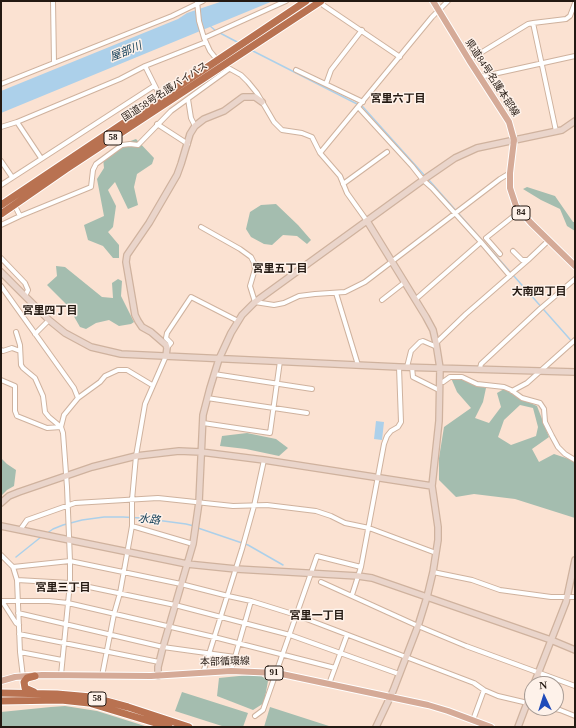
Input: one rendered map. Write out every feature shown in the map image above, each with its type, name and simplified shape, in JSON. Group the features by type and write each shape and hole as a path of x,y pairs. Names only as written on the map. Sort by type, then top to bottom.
{"highway":[{"name":"国道58号名護バイパス","path":"1,205 161,98 223,65 306,1"},
{"name":"国道58号名護バイパス","path":"1,214 321,1"},
{"path":"35,676 25,679 24,686 27,690 41,693"},
{"name":"58","path":"1,693 74,695 102,700 189,727"},
{"name":"58","path":"1,701 62,700 89,703 169,727"},
{"path":"1,706 18,701"}],"main road":[{"name":"県道84号名護本部線","path":"433,1 509,122 514,140 510,173 511,192 520,211 575,266"},
{"name":"本部循環線","path":"1,681 23,677 61,675 158,676 231,671 277,673 428,705 491,727"}],"street":[{"path":"53,1 54,63"},
{"path":"1,84 172,16 197,2 204,1"},
{"path":"1,127 17,122 120,79 286,1"},
{"path":"321,1 323,5 400,56"},
{"path":"320,153 400,56 448,1"},
{"path":"197,2 199,21 210,51 223,65 248,82 279,128 282,130 308,134 312,137 320,153 340,176 347,193 367,221 416,299 433,330 437,345 440,368 439,421 432,486 438,527 436,554 427,597 418,626 390,697 376,727"},
{"path":"469,60 502,39 533,23 566,20 570,16 575,3"},
{"path":"533,23 556,131"},
{"path":"326,84 331,70 362,30"},
{"path":"480,77 575,56"},
{"path":"1,226 20,216 91,187 93,170 96,164 122,145 138,145 157,124 188,98 223,65"},
{"path":"145,66 161,98"},
{"path":"296,70 363,102"},
{"path":"1,184 154,86"},
{"path":"167,348 161,340 142,327 138,321 132,300 126,258 129,251 149,223 177,175 190,134 195,126 204,119 224,111 243,97 255,97 262,102"},
{"path":"188,98 191,118 195,126"},
{"path":"358,107 412,166 425,178 455,214 512,275"},
{"path":"158,676 159,662 193,544 199,502 203,415 219,358 238,321 248,308 255,302 425,178 455,158 477,146 556,131 568,127 575,121"},
{"path":"17,122 41,158"},
{"path":"157,124 188,144"},
{"path":"343,184 387,152"},
{"path":"1,160 12,177"},
{"path":"255,302 274,305 284,303 299,296 345,292 365,282 500,179 510,173"},
{"path":"14,204 20,216"},
{"path":"500,254 486,238 520,211"},
{"path":"201,227 240,249 251,257 255,269 250,286 255,302"},
{"path":"437,345 466,314 512,275 548,240"},
{"path":"416,299 481,242"},
{"path":"513,251 522,260 528,260"},
{"path":"1,258 25,282 28,290 25,296"},
{"path":"1,272 49,320 73,338 100,350 121,354 399,367 480,368 575,372"},
{"path":"480,368 481,364 540,309 575,279"},
{"path":"9,280 1,287 74,388 78,398"},
{"path":"382,300 405,282"},
{"path":"336,293 358,365"},
{"path":"102,676 114,614 120,593 132,526 132,500 136,456 145,404 166,356 167,348 171,343 166,338 167,333 191,297 238,321"},
{"path":"35,334 49,320"},
{"path":"16,332 20,345 20,359 23,368 32,374 39,384 46,412 49,417 61,427 63,433 70,540 70,583 61,675"},
{"path":"437,345 423,341 420,342 411,351 409,367 413,377 439,390"},
{"path":"512,391 527,383 574,342"},
{"path":"1,350 3,351 12,348 20,351"},
{"path":"203,423 270,433 280,361"},
{"path":"352,595 361,567 386,436 398,427 401,422 399,367"},
{"path":"468,368 469,380"},
{"path":"61,427 64,415 78,398 100,382 105,376 118,370 127,370 152,386"},
{"path":"214,374 312,389"},
{"path":"440,382 443,382 450,377 462,377 477,384 504,387 522,398 540,403 544,409 545,422 558,447 575,460"},
{"path":"1,380 15,386 15,411 17,416 47,428 61,427"},
{"path":"207,398 307,413"},
{"path":"1,503 10,496 19,492 66,475 136,456 166,452 201,452 264,460 432,486"},
{"path":"203,672 236,569 254,506 264,460"},
{"path":"20,530 27,520 75,502 158,498 233,506 267,505 316,511 345,523 369,528 436,554"},
{"path":"1,526 187,564 236,569 372,578 551,640 575,650"},
{"path":"132,526 193,544"},
{"path":"1,555 13,567 17,580 20,652 23,677"},
{"path":"255,716 263,710 317,556 361,567"},
{"path":"537,676 568,597 575,560"},
{"path":"13,567 70,561 181,584 251,601 296,615 474,683 484,690 498,696 524,702"},
{"path":"433,572 472,580 500,590 551,596 575,597"},
{"path":"17,580 70,583 175,605 290,635 399,674"},
{"path":"321,582 466,646 575,686"},
{"path":"19,625 16,623 2,601 49,600 68,603 169,626 335,668"},
{"path":"231,671 251,601"},
{"path":"18,613 66,623 163,647 235,657"},
{"path":"19,634 159,662"},
{"path":"329,684 347,635"},
{"path":"20,652 62,660"},
{"path":"473,720 484,690"},
{"path":"564,712 575,716"},
{"path":"518,727 524,716"}],"green space":[{"path":"136,139 154,158 152,164 137,174 134,187 138,205 128,209 115,182 108,190 116,206 113,227 108,232 119,245 119,258 113,258 103,246 88,240 84,225 104,216 97,179 104,168 103,158 117,146"},
{"path":"527,187 555,196 573,222 575,222 575,231 567,226 560,209 523,189"},
{"path":"276,204 311,240 307,244 297,236 283,235 272,245 264,244 251,237 246,229 250,212 261,205"},
{"path":"56,266 65,267 102,297 113,298 112,283 118,279 122,281 121,296 134,322 119,326 109,320 96,323 86,329 80,327 68,306 47,285 57,276"},
{"path":"458,377 486,388 483,402 475,418 489,423 501,407 497,393 504,389 537,406 549,437 532,449 539,462 554,454 575,461 575,518 515,499 474,494 456,497 439,480 439,458 444,427 471,408 457,392 451,378","holes":["520,405 533,408 538,427 536,436 511,445 498,437 504,420"]},
{"path":"247,433 276,439 288,448 279,456 246,449 220,446 222,436"},
{"path":"1,458 16,470 14,486 1,496"},
{"path":"259,674 268,681 264,703 253,710 217,696 219,678"},
{"path":"182,692 248,713 243,727 225,727 175,711"},
{"path":"65,706 97,711 148,727 1,727 1,712"},
{"path":"270,707 332,727 264,727"}],"water":[{"name":"屋部川","path":"223,1 273,1 1,113 1,91 178,19 187,13"},
{"path":"376,421 384,422 382,440 374,439"}],"waterway":[{"path":"210,26 216,31"},
{"path":"220,33 239,43"},
{"path":"251,50 363,107 425,176"},
{"path":"428,179 575,345"},
{"name":"水路","path":"46,534 63,525 82,520 104,517 141,518 194,526"},
{"name":"水路","path":"198,528 248,545 283,565"},
{"name":"水路","path":"16,557 41,537"}],"district":[{"name":"宮里六丁目","path":"398,99"},
{"name":"宮里五丁目","path":"280,269"},
{"name":"大南四丁目","path":"539,292"},
{"name":"宮里四丁目","path":"50,311"},
{"name":"宮里三丁目","path":"63,588"},
{"name":"宮里一丁目","path":"317,616"}]}
